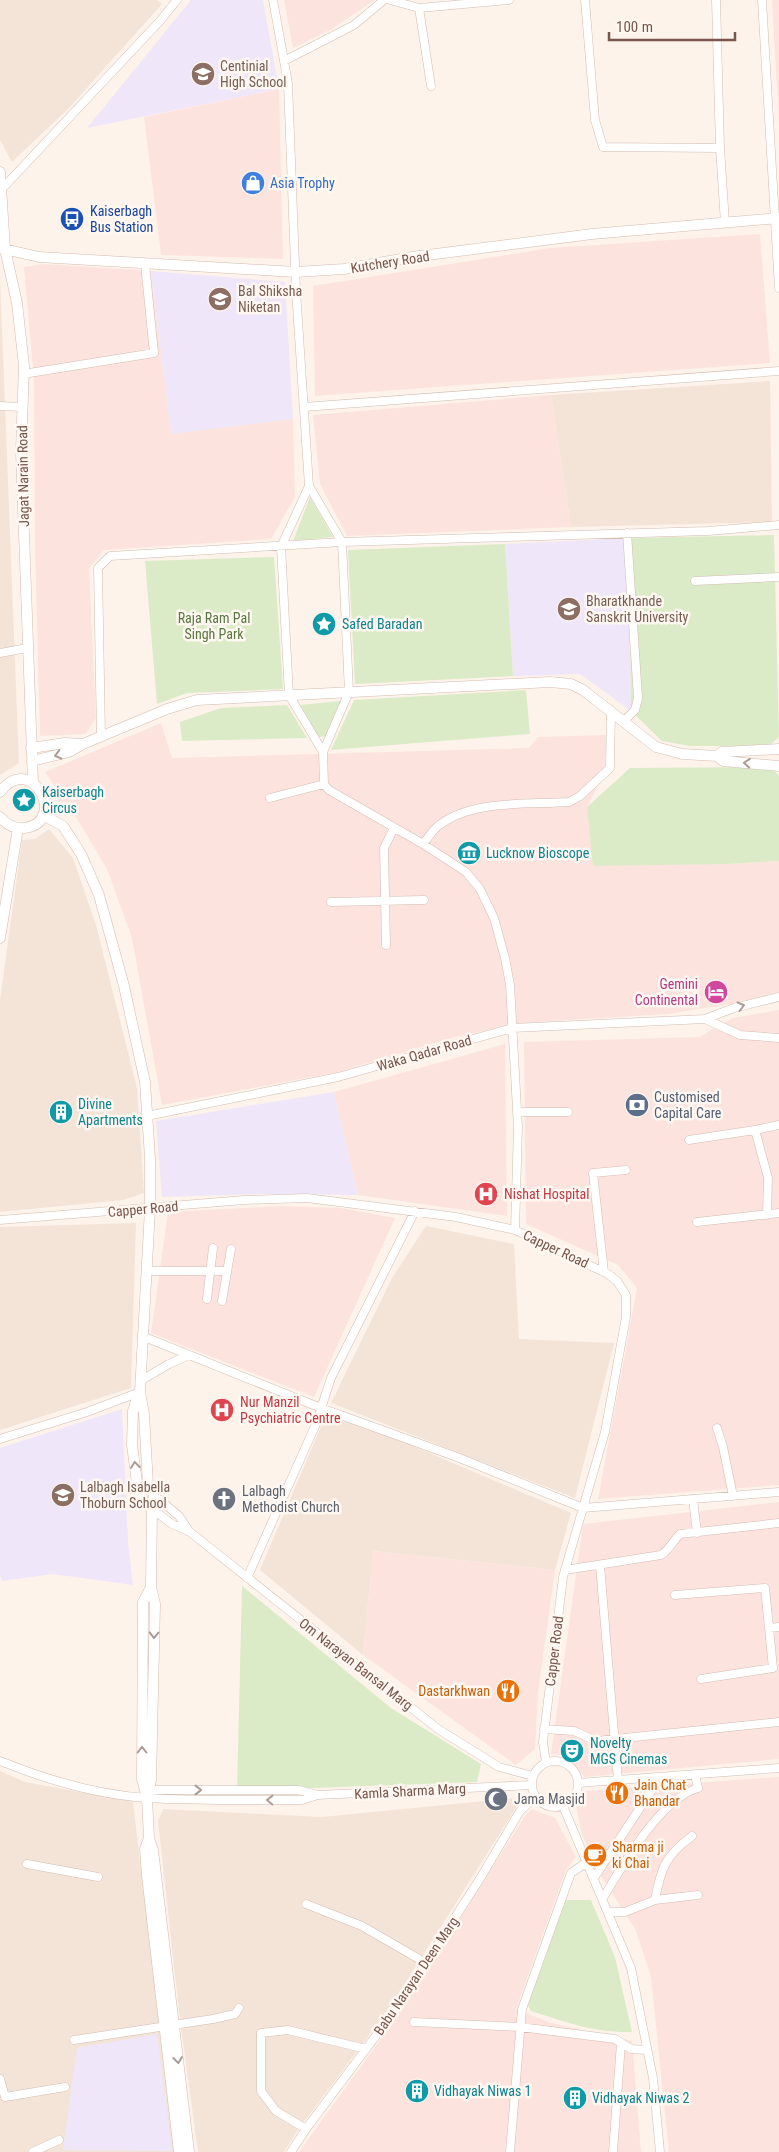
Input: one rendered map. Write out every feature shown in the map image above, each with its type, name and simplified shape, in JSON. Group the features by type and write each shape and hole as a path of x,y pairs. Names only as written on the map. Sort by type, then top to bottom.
{"street":[{"path":"1,190 160,21 177,0"},
{"path":"273,0 288,82 308,486 281,547 289,695 323,752"},
{"path":"284,61 354,26 384,0"},
{"path":"390,0 419,8 509,0"},
{"path":"585,0 595,120 603,147 720,148"},
{"path":"716,0 720,148 725,223"},
{"path":"762,0 779,288"},
{"path":"419,8 431,86"},
{"name":"Jagat Narain Road","path":"0,172 3,249 17,303 23,374 21,451 33,782"},
{"name":"Kutchery Road","path":"3,249 39,257 296,272 344,269 412,257 592,234 776,219"},
{"path":"23,374 154,353 145,264"},
{"path":"304,407 779,371"},
{"path":"0,406 22,407"},
{"path":"308,486 342,542 349,692 323,752 324,784 329,790 423,844 466,872 480,889 494,918 510,985 517,1112 515,1230"},
{"path":"101,737 98,568 110,556 342,542 708,530 779,525"},
{"path":"624,722 635,710 638,698 627,533"},
{"path":"695,581 779,577"},
{"path":"0,653 27,648"},
{"path":"32,761 69,752 83,744 168,709 197,700 550,682 571,684 583,690 656,747 682,754 716,756 722,752 779,749"},
{"path":"423,844 437,827 454,816 478,807 570,802 580,796 610,768 611,710"},
{"path":"31,748 65,743 83,744"},
{"path":"716,756 723,762 779,766"},
{"path":"0,792 5,785 14,780 33,782 40,788 44,796 45,806 43,815 36,823 27,828 8,825 0,817"},
{"path":"270,798 324,784"},
{"path":"43,815 62,826 82,854 99,895 124,986 143,1072 147,1116 150,1209 140,1386 144,1414 148,1485 154,1495 179,1516 190,1532"},
{"path":"0,938 18,828"},
{"path":"386,945 384,848 394,828"},
{"path":"331,902 424,900"},
{"name":"Waka Qadar Road","path":"147,1116 338,1078 512,1028 705,1019 734,1008 779,997"},
{"name":"Waka Qadar Road","path":"705,1019 740,1035 779,1038"},
{"path":"517,1112 568,1112"},
{"path":"689,1140 779,1125"},
{"path":"755,1130 768,1178 767,1215"},
{"path":"604,1272 593,1173 626,1170"},
{"name":"Capper Road","path":"0,1220 244,1200 307,1198 456,1217 515,1230 604,1272 617,1281 626,1295 626,1317 605,1432 565,1570 544,1729 543,1742 546,1763"},
{"path":"247,1578 316,1424 331,1378 415,1211"},
{"path":"697,1222 779,1213"},
{"path":"207,1299 213,1248"},
{"path":"222,1301 231,1249"},
{"path":"146,1271 227,1271"},
{"path":"142,1336 321,1408 457,1457 583,1508 779,1492"},
{"path":"0,1439 87,1412 140,1386 169,1364 189,1355"},
{"path":"140,1386 133,1411 132,1445 138,1490 144,1502 152,1509 172,1524 190,1532"},
{"path":"717,1428 733,1496"},
{"path":"154,1495 152,1509 151,1587 143,1602 142,1779 148,1794 149,1838 153,1850 177,2099 179,2152"},
{"path":"692,1499 697,1533"},
{"path":"565,1570 662,1555 680,1534 779,1523"},
{"name":"Om Narayan Bansal Marg","path":"190,1532 438,1729 499,1767 533,1776"},
{"path":"600,1565 618,1781"},
{"path":"675,1595 765,1588 773,1668 701,1679"},
{"path":"769,1628 779,1627"},
{"path":"544,1729 574,1731 596,1741 779,1722"},
{"path":"0,1761 60,1782 114,1794 148,1794"},
{"path":"554,1761 564,1763 572,1769 578,1783 576,1794 571,1801 563,1806 547,1806 535,1797 532,1785 533,1776 546,1763 554,1761"},
{"path":"578,1783 779,1768"},
{"path":"603,1898 627,1858 669,1805 686,1792 698,1788 695,1775"},
{"path":"594,1878 653,1788 654,1778"},
{"name":"Kamla Sharma Marg","path":"148,1794 235,1800 302,1800 318,1795 532,1785"},
{"path":"235,1790 235,1800"},
{"name":"Kamla Sharma Marg","path":"148,1794 235,1790 298,1790 318,1795"},
{"name":"Babu Narayan Deen Marg","path":"291,2152 306,2129 396,2009 481,1877 520,1811 535,1797"},
{"path":"563,1806 632,1968 653,2078 660,2152"},
{"path":"655,1900 660,1871 676,1848 692,1836"},
{"path":"510,2152 522,2009 571,1873 587,1862"},
{"path":"28,1864 98,1877"},
{"path":"608,1912 625,1912 655,1900 698,1895"},
{"path":"306,1904 362,1926 426,1963"},
{"path":"74,2040 169,2027 235,2014 239,2008"},
{"path":"414,2022 520,2027 615,2039 631,2049 647,2050"},
{"path":"306,2129 276,2111 261,2091 261,2033 288,2030 366,2050"},
{"path":"613,2152 622,2043"},
{"path":"0,2079 5,2097 65,2087"},
{"path":"177,2099 190,2152"},
{"path":"32,2152 58,2140"}],"shaded area":[{"path":"0,0 157,0 162,4 68,109 12,162 0,140"},
{"name":"Centinial High School","path":"191,0 263,0 279,89 87,128"},
{"path":"284,0 375,0 330,30 293,48"},
{"path":"772,0 779,0 779,123"},
{"path":"279,89 283,259 161,255 144,117"},
{"path":"760,234 770,363 315,396 313,286 550,248"},
{"path":"44,264 151,271 171,433 293,419 295,497 271,539 104,550 89,568 96,718 86,734 40,736 35,545 34,380 24,267"},
{"path":"151,271 285,282 293,419 171,434"},
{"path":"0,277 19,763 0,775"},
{"path":"770,381 772,522 571,527 551,395"},
{"path":"551,395 571,527 347,536 320,484 313,415"},
{"name":"Bharatkhande Sanskrit University","path":"629,538 631,711 580,674 513,676 505,544"},
{"path":"161,723 172,758 529,748 538,737 607,735 604,774 587,807 727,864 779,861 779,996 668,1014 522,1023 455,1037 338,1072 162,1105 132,938 107,869 76,817 59,809 57,790 45,772"},
{"path":"49,829 73,858 96,925 137,1088 144,1193 123,1200 0,1212 0,1000 22,840 35,839"},
{"path":"779,1010 779,1485 598,1499 637,1288 618,1265 526,1224 524,1042 699,1037 733,1018"},
{"path":"505,1044 507,1216 358,1195 334,1092"},
{"path":"334,1092 358,1195 257,1194 162,1197 156,1121"},
{"path":"281,1206 341,1208 395,1218 314,1397 151,1333 168,1212"},
{"path":"136,1223 131,1388 0,1430 0,1227"},
{"path":"426,1226 514,1244 519,1339 614,1343 575,1498 331,1403 392,1278"},
{"name":"Lalbagh Isabella Thoburn School","path":"122,1409 128,1542 133,1585 53,1574 2,1581 0,1575 0,1448"},
{"path":"328,1410 571,1513 555,1570 373,1551 363,1655 260,1570"},
{"path":"779,1502 779,1759 584,1777 578,1768 563,1755 551,1754 583,1524"},
{"path":"373,1551 555,1570 538,1692 535,1749 516,1765 363,1655"},
{"path":"0,1771 25,1782 133,1802 174,2152 0,2152"},
{"path":"779,1777 779,2152 669,2152 651,1977 636,1931 594,1864 581,1831 576,1805 585,1791"},
{"path":"516,1798 519,1803 389,2009 298,2130 284,2152 198,2152 180,2020 158,1821 163,1809 322,1817"},
{"path":"532,1809 555,1818 576,1857 566,1870 516,2009 551,2023 632,2041 641,2152 299,2152 401,2011 525,1816"},
{"path":"157,2034 172,2151 63,2150 77,2048"}],"green space":[{"path":"310,497 333,537 293,541"},
{"path":"774,535 779,737 769,746 690,746 662,741 631,711 629,538"},
{"path":"505,544 513,676 355,684 348,550"},
{"name":"Raja Ram Pal Singh Park","path":"274,557 283,689 187,693 157,704 145,561"},
{"path":"526,690 530,734 331,750 354,700"},
{"path":"341,701 327,736 318,737 300,705"},
{"path":"287,705 307,738 182,741 180,722 221,708"},
{"path":"771,767 779,776 779,861 727,864 593,866 587,807 630,768"},
{"path":"242,1586 391,1708 481,1764 477,1782 237,1791"},
{"path":"566,1900 591,1900 615,1957 632,2032 605,2031 580,2026 531,2011 528,2005"}],"place":[{"name":"Centinial High School","path":"203,74"},
{"name":"Asia Trophy","path":"253,183"},
{"name":"Kaiserbagh Bus Station","path":"72,219"},
{"name":"Bal Shiksha Niketan","path":"220,299"},
{"name":"Bharatkhande Sanskrit University","path":"569,609"},
{"name":"Safed Baradan","path":"324,624"},
{"name":"Kaiserbagh Circus","path":"24,800"},
{"name":"Lucknow Bioscope","path":"469,853"},
{"name":"Gemini Continental","path":"716,992"},
{"name":"Customised Capital Care","path":"637,1105"},
{"name":"Divine Apartments","path":"61,1112"},
{"name":"Nishat Hospital","path":"486,1194"},
{"name":"Nur Manzil Psychiatric Centre","path":"222,1410"},
{"name":"Lalbagh Isabella Thoburn School","path":"63,1495"},
{"name":"Lalbagh Methodist Church","path":"224,1499"},
{"name":"Dastarkhwan","path":"508,1691"},
{"name":"Novelty MGS Cinemas","path":"572,1751"},
{"name":"Jain Chat Bhandar","path":"617,1793"},
{"name":"Jama Masjid","path":"496,1799"},
{"name":"Sharma ji ki Chai","path":"595,1855"},
{"name":"Vidhayak Niwas 1","path":"417,2091"},
{"name":"Vidhayak Niwas 2","path":"575,2098"}]}
